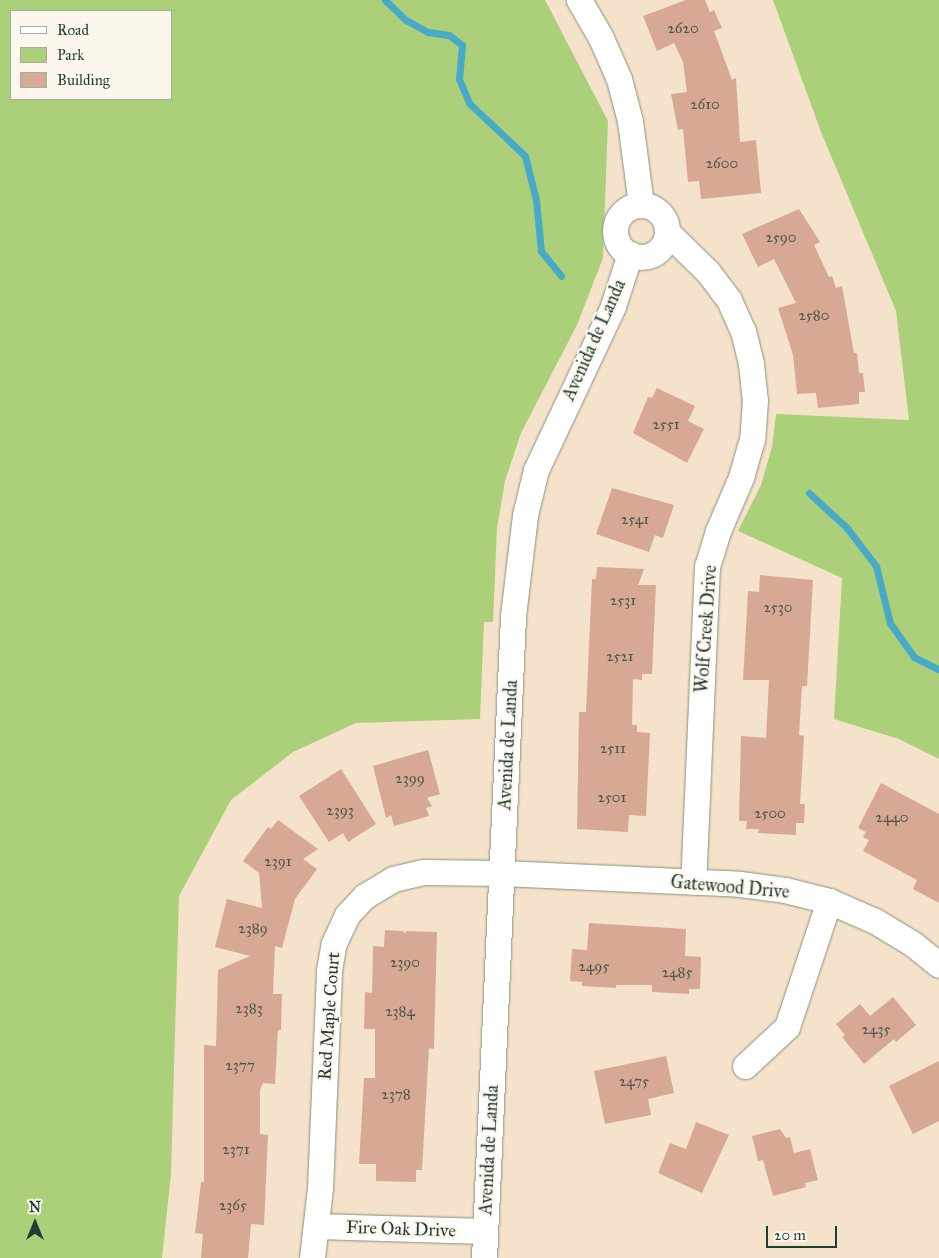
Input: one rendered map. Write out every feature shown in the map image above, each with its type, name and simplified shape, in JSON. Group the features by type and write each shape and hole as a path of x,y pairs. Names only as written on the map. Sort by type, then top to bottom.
{"street":[{"path":"579,0 602,38 619,78 630,122 641,205"},
{"path":"641,205 657,210 666,224 667,232 661,248 654,253 646,256 630,254 618,242 616,225 625,211 641,205"},
{"name":"Wolf Creek Drive","path":"667,232 708,272 729,300 747,348 755,400 752,439 742,475 718,530 707,566 693,882"},
{"name":"Avenida de Landa","path":"484,1258 514,616 525,515 536,470 613,306 630,254"},
{"name":"Red Maple Court","path":"312,1258 316,1226 329,970 341,926 365,896 393,879 424,872 502,873"},
{"name":"Gatewood Drive","path":"502,873 693,882 785,890 829,901 875,920 913,944 939,965"},
{"path":"745,1066 787,1027 829,901"},
{"name":"Fire Oak Drive","path":"316,1226 486,1231"}],"green space":[{"path":"0,0 545,0 608,121 603,258 577,325 521,433 505,481 497,528 493,622 484,622 480,719 356,723 293,752 231,800 179,896 171,1174 162,1258 0,1258"},
{"path":"773,0 939,0 939,759 899,739 834,719 842,578 738,531 761,485 772,447 776,414 909,420 896,311 821,132"}],"building":[{"path":"686,0 705,0 710,12 714,10 722,28 714,31 732,80 736,78 740,142 756,140 761,193 701,199 699,181 688,182 683,129 678,130 671,94 687,92 683,62 674,43 657,51 643,16"},
{"path":"799,209 820,242 814,245 829,277 832,276 836,288 842,286 854,353 857,353 859,373 863,373 865,392 859,392 859,404 818,408 816,393 797,394 793,355 778,308 796,303 774,259 758,267 742,234"},
{"path":"657,388 695,406 688,421 704,429 687,463 633,433 648,397 652,398"},
{"path":"612,488 674,505 663,538 655,535 649,552 596,534"},
{"path":"597,567 644,569 638,585 656,585 652,674 642,674 642,680 633,679 632,725 637,725 637,732 650,733 646,816 629,815 628,832 577,829 579,712 586,712 592,579 596,579"},
{"path":"760,575 813,580 807,686 802,686 799,735 804,736 800,804 805,804 804,823 796,823 796,835 758,833 759,829 746,829 747,821 739,821 741,736 766,738 769,680 743,680 748,591 759,592"},
{"path":"428,750 440,794 427,798 432,806 426,808 429,816 394,826 391,815 386,818 373,766"},
{"path":"341,769 376,824 348,842 343,833 329,842 299,796"},
{"path":"881,783 939,814 939,903 913,889 917,880 863,851 869,840 863,837 866,832 858,828"},
{"path":"278,820 318,849 303,859 317,869 295,899 282,948 275,946 273,994 282,994 281,1030 278,1030 275,1084 263,1083 260,1090 260,1134 268,1135 264,1225 251,1224 248,1258 201,1258 203,1234 195,1233 201,1182 204,1182 204,1045 216,1046 218,970 250,956 215,947 227,899 262,908 259,873 243,861 268,827 271,829"},
{"path":"589,923 686,929 685,956 701,957 700,989 689,989 689,994 652,992 652,985 616,985 616,988 582,986 582,982 570,981 572,949 587,950"},
{"path":"385,930 402,931 407,934 405,931 437,932 434,1049 429,1048 422,1170 416,1170 416,1182 376,1181 376,1164 359,1164 364,1078 375,1078 375,1029 364,1029 365,992 372,993 373,946 384,947"},
{"path":"893,997 916,1025 896,1042 894,1039 864,1064 842,1037 845,1035 836,1024 860,1004 870,1016"},
{"path":"666,1056 674,1093 648,1099 651,1115 605,1124 594,1071"},
{"path":"939,1061 939,1121 913,1134 889,1086"},
{"path":"696,1122 729,1135 702,1193 658,1173 670,1143 686,1149"},
{"path":"780,1129 786,1138 790,1137 794,1153 810,1149 818,1180 805,1183 806,1187 773,1196 763,1160 758,1161 752,1136"}],"waterway":[{"path":"385,0 406,20 428,32 449,35 462,45 459,79 469,103 525,156 536,200 541,251 561,276"},
{"path":"809,493 847,528 876,566 890,623 914,657 939,670"}]}
